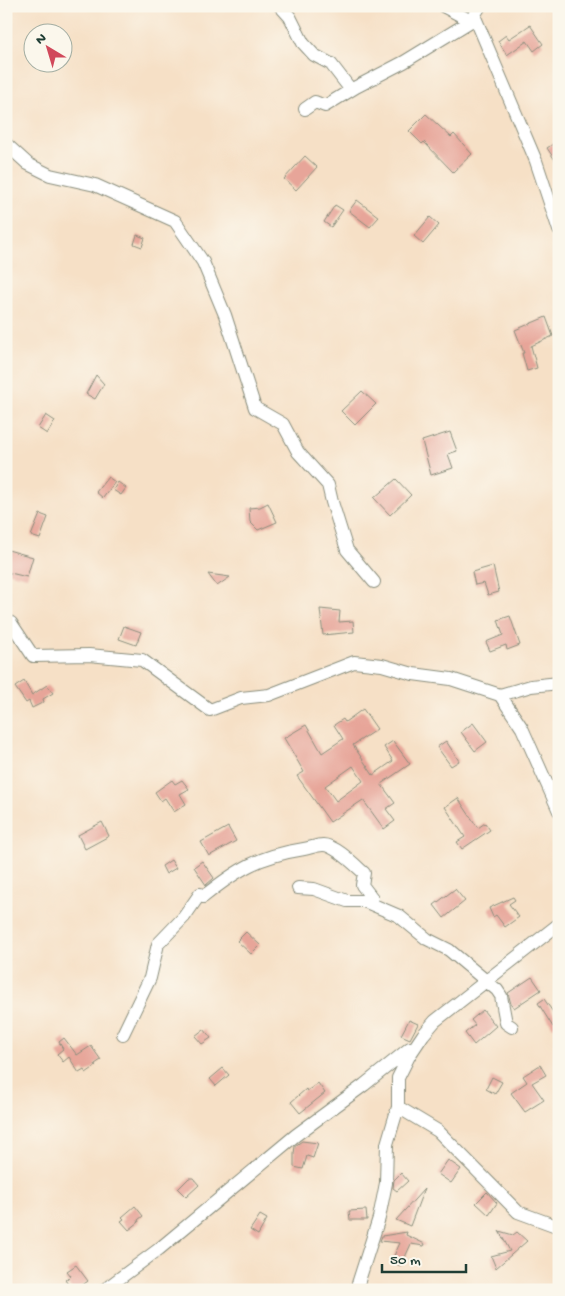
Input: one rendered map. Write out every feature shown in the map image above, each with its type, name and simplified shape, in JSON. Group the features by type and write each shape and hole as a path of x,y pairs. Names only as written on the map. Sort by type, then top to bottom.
{"street":[{"path":"280,6 290,17 303,43 314,55 331,64 351,90"},
{"path":"443,6 475,14"},
{"path":"305,109 315,102 325,106 404,62 475,14"},
{"path":"475,14 536,161 559,230"},
{"path":"6,144 28,164 50,175 95,184 175,221 202,262 214,288 225,315 255,408 283,424 298,452 328,485 348,550 374,582"},
{"path":"6,620 11,623 33,656 89,655 142,660 210,710 241,698 269,695 354,662 382,665 413,674 451,679 500,695 530,686 559,683"},
{"path":"500,695 522,728 559,811"},
{"path":"123,1034 150,978 158,944 202,895 256,861 324,844 339,852 364,872 362,885 372,898 364,901 348,901 314,888 298,888"},
{"path":"364,901 399,916 427,939 449,950 497,990 501,996 506,1023 512,1027"},
{"path":"356,1290 379,1218 386,1183 387,1144 398,1107 398,1078 409,1056 435,1021 559,924"},
{"path":"104,1290 166,1243 296,1135 418,1042"},
{"path":"398,1107 438,1131 518,1212 559,1227"}],"building":[{"path":"530,25 543,44 534,51 527,41 507,55 498,41 506,35 509,39"},
{"path":"426,114 451,137 454,134 472,154 453,172 424,142 422,144 409,131"},
{"path":"559,140 559,166 547,148"},
{"path":"305,156 317,167 296,190 284,179"},
{"path":"357,200 379,217 370,227 349,211"},
{"path":"335,205 343,210 331,227 324,222"},
{"path":"430,217 439,225 423,244 414,236"},
{"path":"137,235 145,238 142,247 134,244"},
{"path":"546,317 553,336 531,346 537,368 527,371 522,353 524,353 515,330"},
{"path":"96,375 104,384 95,399 86,394"},
{"path":"362,391 376,404 355,425 341,411"},
{"path":"46,415 55,421 47,434 38,428"},
{"path":"450,432 457,451 448,454 453,468 431,475 422,441"},
{"path":"108,477 115,482 103,498 96,492"},
{"path":"396,479 411,495 390,515 374,498"},
{"path":"118,482 126,488 121,495 113,490"},
{"path":"268,503 277,522 258,530 250,522 249,508 260,507"},
{"path":"40,514 48,517 40,539 31,536"},
{"path":"8,550 33,557 27,577 6,572"},
{"path":"493,566 499,592 488,595 484,583 475,585 472,572"},
{"path":"208,574 230,577 217,586"},
{"path":"320,609 340,611 339,622 353,621 354,632 323,635"},
{"path":"510,616 520,645 507,650 506,645 490,651 486,642 503,635 498,620"},
{"path":"124,626 141,632 136,645 119,639"},
{"path":"24,681 32,695 47,685 53,693 43,699 44,702 32,708 29,701 26,703 15,687"},
{"path":"363,709 377,729 353,745 373,775 393,761 384,747 393,741 410,764 381,784 395,803 386,809 395,821 384,829 363,800 330,822 297,776 304,772 284,738 306,725 322,753 343,739 334,725 343,719 345,722","holes":["353,766 363,781 336,801 325,786"]},
{"path":"473,723 487,742 475,751 461,732"},
{"path":"446,741 459,761 451,766 437,747"},
{"path":"172,780 175,784 182,780 189,789 180,794 186,804 174,812 165,798 161,801 155,792"},
{"path":"458,798 478,828 485,823 490,830 462,849 457,842 465,837 445,807"},
{"path":"102,822 109,836 85,849 78,835"},
{"path":"228,827 236,841 209,856 201,842"},
{"path":"171,860 176,868 166,874 162,866"},
{"path":"202,861 214,878 206,885 194,867"},
{"path":"455,889 465,901 444,918 434,905"},
{"path":"513,897 515,900 509,904 519,917 505,927 496,915 493,917 489,908"},
{"path":"246,932 260,945 251,954 237,941"},
{"path":"532,977 541,990 514,1008 508,993"},
{"path":"544,999 555,1015 559,1013 559,1024 553,1027 538,1003"},
{"path":"483,1010 496,1026 474,1045 465,1033 475,1025 471,1020"},
{"path":"409,1020 418,1024 410,1039 401,1035"},
{"path":"204,1029 211,1038 202,1044 195,1036"},
{"path":"64,1038 77,1055 91,1046 101,1060 86,1073 84,1070 79,1073 69,1057 63,1062 57,1054 63,1049 59,1042"},
{"path":"540,1065 546,1075 532,1083 544,1100 525,1112 511,1093 527,1082 523,1076"},
{"path":"223,1068 229,1075 216,1086 210,1079"},
{"path":"492,1077 502,1082 495,1094 486,1089"},
{"path":"318,1083 325,1093 300,1113 291,1102 306,1089 307,1091"},
{"path":"302,1141 318,1143 313,1158 307,1156 303,1169 294,1167 295,1146"},
{"path":"448,1160 461,1169 451,1183 438,1174"},
{"path":"401,1173 408,1181 397,1191 393,1188 394,1180"},
{"path":"189,1178 193,1178 199,1185 186,1197 178,1189"},
{"path":"424,1189 410,1226 396,1220"},
{"path":"487,1192 497,1203 489,1215 476,1203"},
{"path":"135,1206 143,1216 129,1230 121,1221 124,1219 122,1217"},
{"path":"366,1210 367,1220 350,1220 349,1211"},
{"path":"260,1215 267,1219 258,1235 250,1230"},
{"path":"499,1231 513,1235 517,1232 527,1241 496,1268 491,1256 510,1251"},
{"path":"407,1232 406,1235 425,1244 424,1246 411,1244 401,1266 391,1262 400,1243 380,1241 382,1236"},
{"path":"76,1265 88,1281 76,1290 72,1290 65,1280 71,1276 67,1271"}]}
